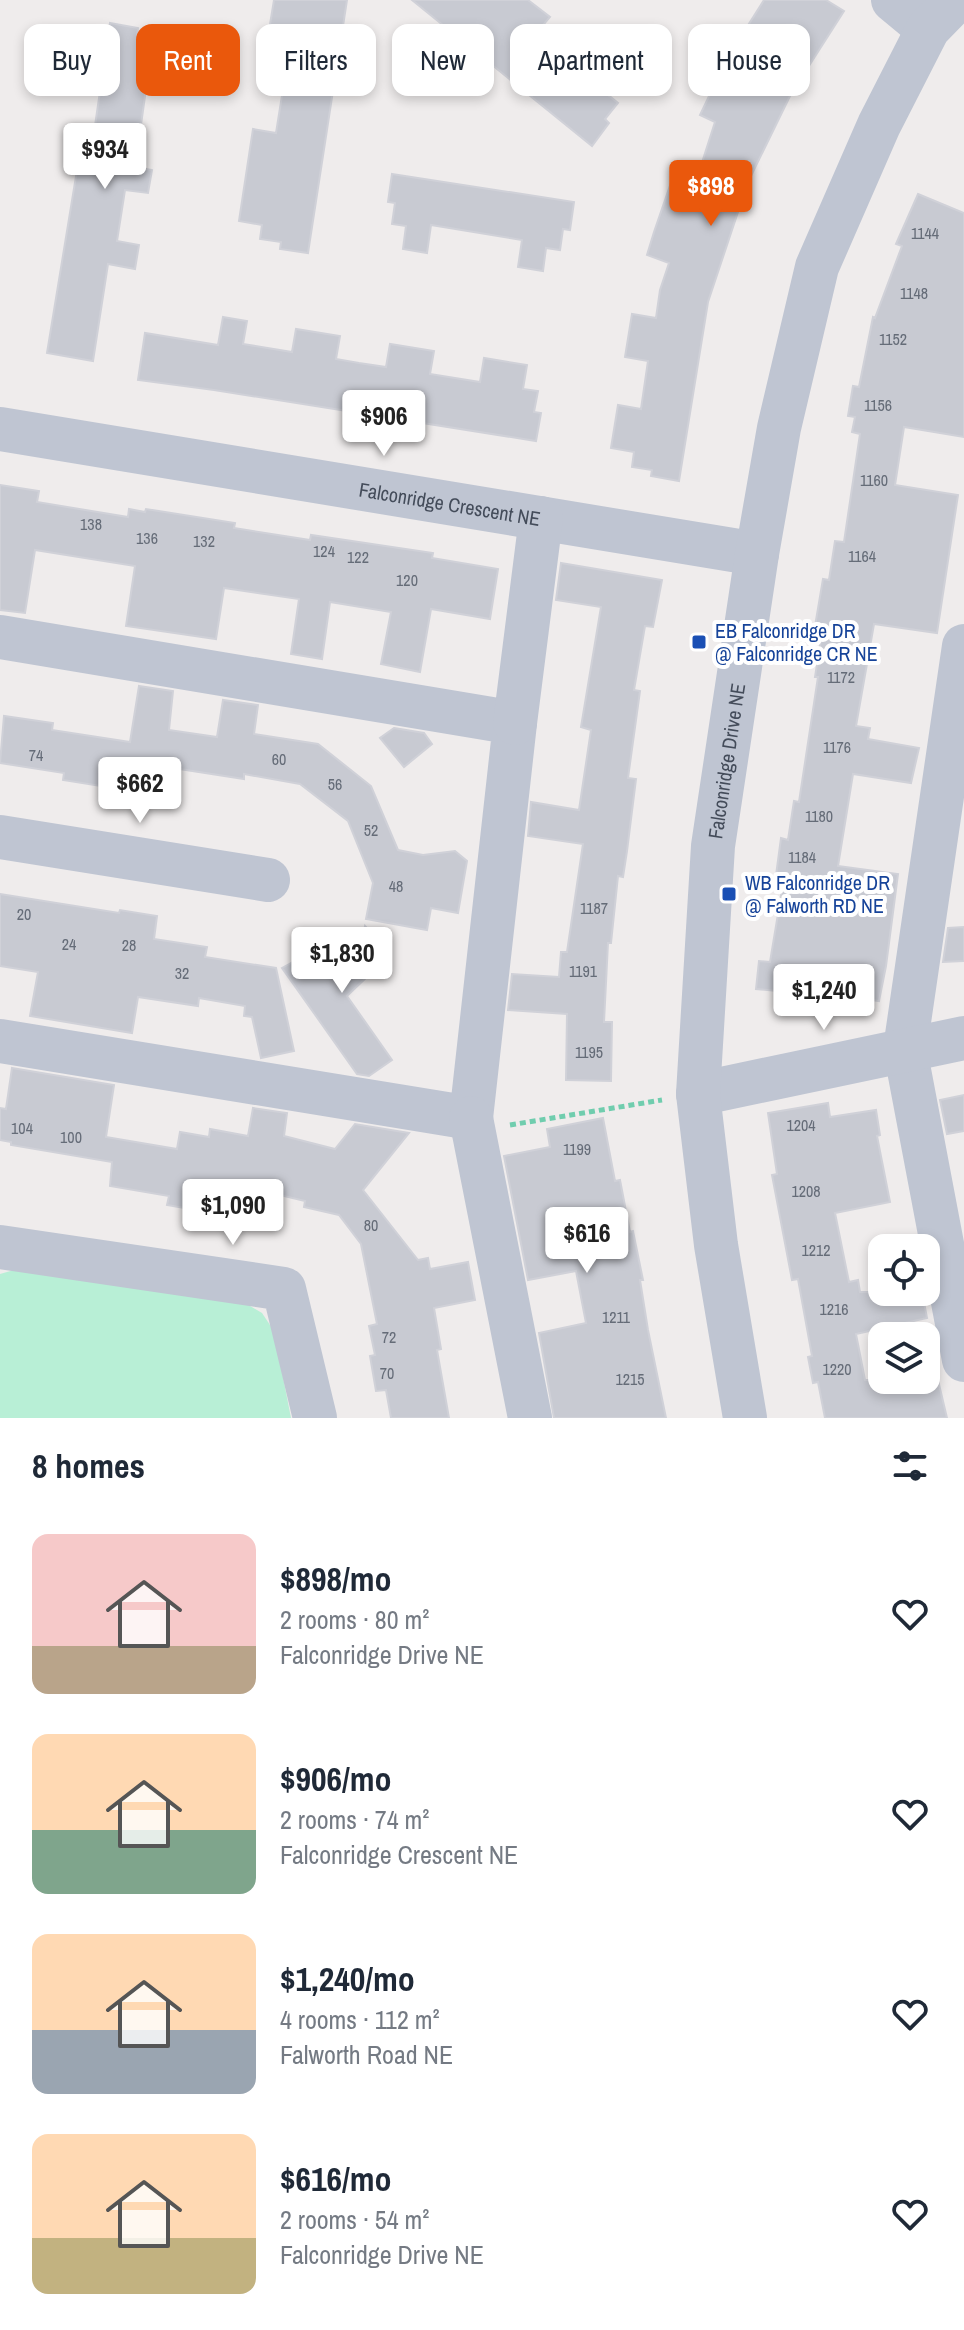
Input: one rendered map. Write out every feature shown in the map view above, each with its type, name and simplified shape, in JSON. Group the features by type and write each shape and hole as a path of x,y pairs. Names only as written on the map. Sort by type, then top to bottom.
{"street":[{"path":"893,0 942,15"},
{"name":"Falconridge Drive NE","path":"745,1418 716,1245 698,1094 713,846 779,428 817,267 879,125 942,15"},
{"name":"Falconridge Crescent NE","path":"0,429 757,554"},
{"path":"530,1418 471,1118 541,518"},
{"path":"0,637 515,723"},
{"path":"964,646 905,1049 964,1360"},
{"path":"0,837 268,880"},
{"path":"698,1094 964,1038"},
{"path":"0,1041 471,1118"},
{"path":"0,1247 284,1289 315,1418"}],"path":[{"path":"471,1118 499,1127 698,1094"}],"green space":[{"path":"14,1270 245,1303 262,1313 274,1331 291,1418 0,1418 0,1274"}],"building":[{"path":"274,0 347,0 343,24 270,24"},
{"path":"412,0 528,0 550,17 544,24 510,24 510,79 494,67 494,24 442,24"},
{"path":"764,0 826,0 844,11 810,64 810,24 749,24"},
{"path":"120,25 136,28 136,96 145,96 135,167 152,170 148,193 125,190 117,241 139,245 135,269 108,264 93,361 47,353 79,158 90,160 99,96 120,96"},
{"path":"282,96 332,96 308,253 280,249 281,242 260,239 262,225 239,221 253,129 276,133"},
{"path":"530,96 609,96 618,103 605,119 609,123 592,146"},
{"path":"709,96 790,96 748,182 708,302 679,481 651,476 652,470 632,467 634,452 611,448 618,405 641,409 648,361 625,357 632,314 656,318 660,290 669,263 647,255 676,168 698,175 715,122 700,115"},
{"path":"392,174 574,202 570,230 563,229 560,250 546,248 543,271 518,267 522,240 431,225 427,253 403,249 406,226 392,224 395,203 388,202"},
{"path":"918,194 964,213 964,437 904,427 895,485 958,495 937,633 874,624 856,726 870,728 868,739 919,748 911,783 853,774 838,866 898,874 886,966 879,1001 827,993 826,1000 787,996 788,992 756,989 759,961 770,962 783,884 775,883 781,838 788,840 794,801 799,802 818,677 815,677 821,639 813,638 823,579 829,580 835,541 844,542 860,434 852,432 855,417 848,416 853,386 859,387 873,317 902,246 896,244"},
{"path":"223,317 247,321 243,344 292,352 296,329 340,336 336,359 359,363 386,367 390,344 434,351 430,374 480,382 484,358 527,365 523,389 538,391 534,412 541,413 536,441 138,380 145,333 218,345"},
{"path":"0,485 39,491 37,502 128,517 129,509 145,512 146,509 235,523 234,528 310,540 311,535 433,553 432,558 498,569 490,619 431,609 420,672 381,664 391,612 330,602 322,659 291,654 299,599 224,588 216,639 126,626 135,566 35,550 25,613 0,610"},
{"path":"561,563 662,580 653,627 645,626 634,690 640,691 628,778 636,779 623,877 618,876 611,943 608,943 604,1022 612,1022 611,1081 566,1080 567,1014 508,1010 512,974 559,977 561,952 567,952 583,844 528,836 531,802 579,810 591,730 581,727 601,607 556,600"},
{"path":"139,686 173,691 169,730 217,737 223,700 258,705 254,734 318,744 371,786 398,850 423,855 455,851 467,861 458,913 431,908 427,930 366,919 373,883 348,821 300,784 244,774 244,779 173,768 169,793 155,791 153,801 125,797 126,790 63,780 64,773 0,763 4,716 53,723 52,730 130,742"},
{"path":"394,728 424,733 432,744 404,767 380,738"},
{"path":"0,894 157,916 154,939 207,947 205,957 276,968 294,1051 261,1058 252,1017 244,1016 245,1006 199,998 198,1006 138,997 132,1033 30,1016 38,972 0,966"},
{"path":"365,926 391,954 347,996 392,1060 369,1076 357,1074 282,968 327,943 342,929 361,948"},
{"path":"964,927 964,961 943,962 948,928"},
{"path":"12,1068 114,1085 106,1137 177,1149 180,1132 209,1137 210,1129 248,1136 253,1108 287,1113 284,1136 335,1149 355,1124 409,1133 363,1190 418,1260 428,1258 430,1269 468,1262 475,1300 434,1308 441,1349 437,1350 449,1418 391,1418 386,1390 376,1391 370,1356 375,1355 369,1326 377,1324 361,1244 339,1215 304,1207 305,1201 238,1185 235,1203 216,1199 215,1206 204,1204 202,1211 167,1205 169,1196 110,1186 112,1162 11,1145 11,1142 0,1140 0,1108 6,1109"},
{"path":"964,1095 964,1131 947,1134 940,1100"},
{"path":"828,1103 830,1117 876,1110 880,1135 877,1136 890,1202 835,1213 849,1282 858,1280 860,1292 868,1292 868,1306 925,1306 927,1318 909,1322 868,1322 868,1331 856,1334 865,1380 868,1380 868,1394 940,1394 940,1388 947,1418 825,1418 818,1382 813,1383 808,1357 812,1356 798,1279 792,1280 772,1175 777,1174 768,1113"},
{"path":"603,1118 615,1181 620,1180 630,1232 633,1231 643,1280 640,1280 648,1330 666,1418 554,1418 539,1333 586,1323 576,1271 528,1280 504,1156 550,1147 547,1129"}],"place":[{"name":"EB Falconridge DR @ Falconridge CR NE","path":"699,642"},
{"name":"WB Falconridge DR @ Falworth RD NE","path":"729,894"}]}
